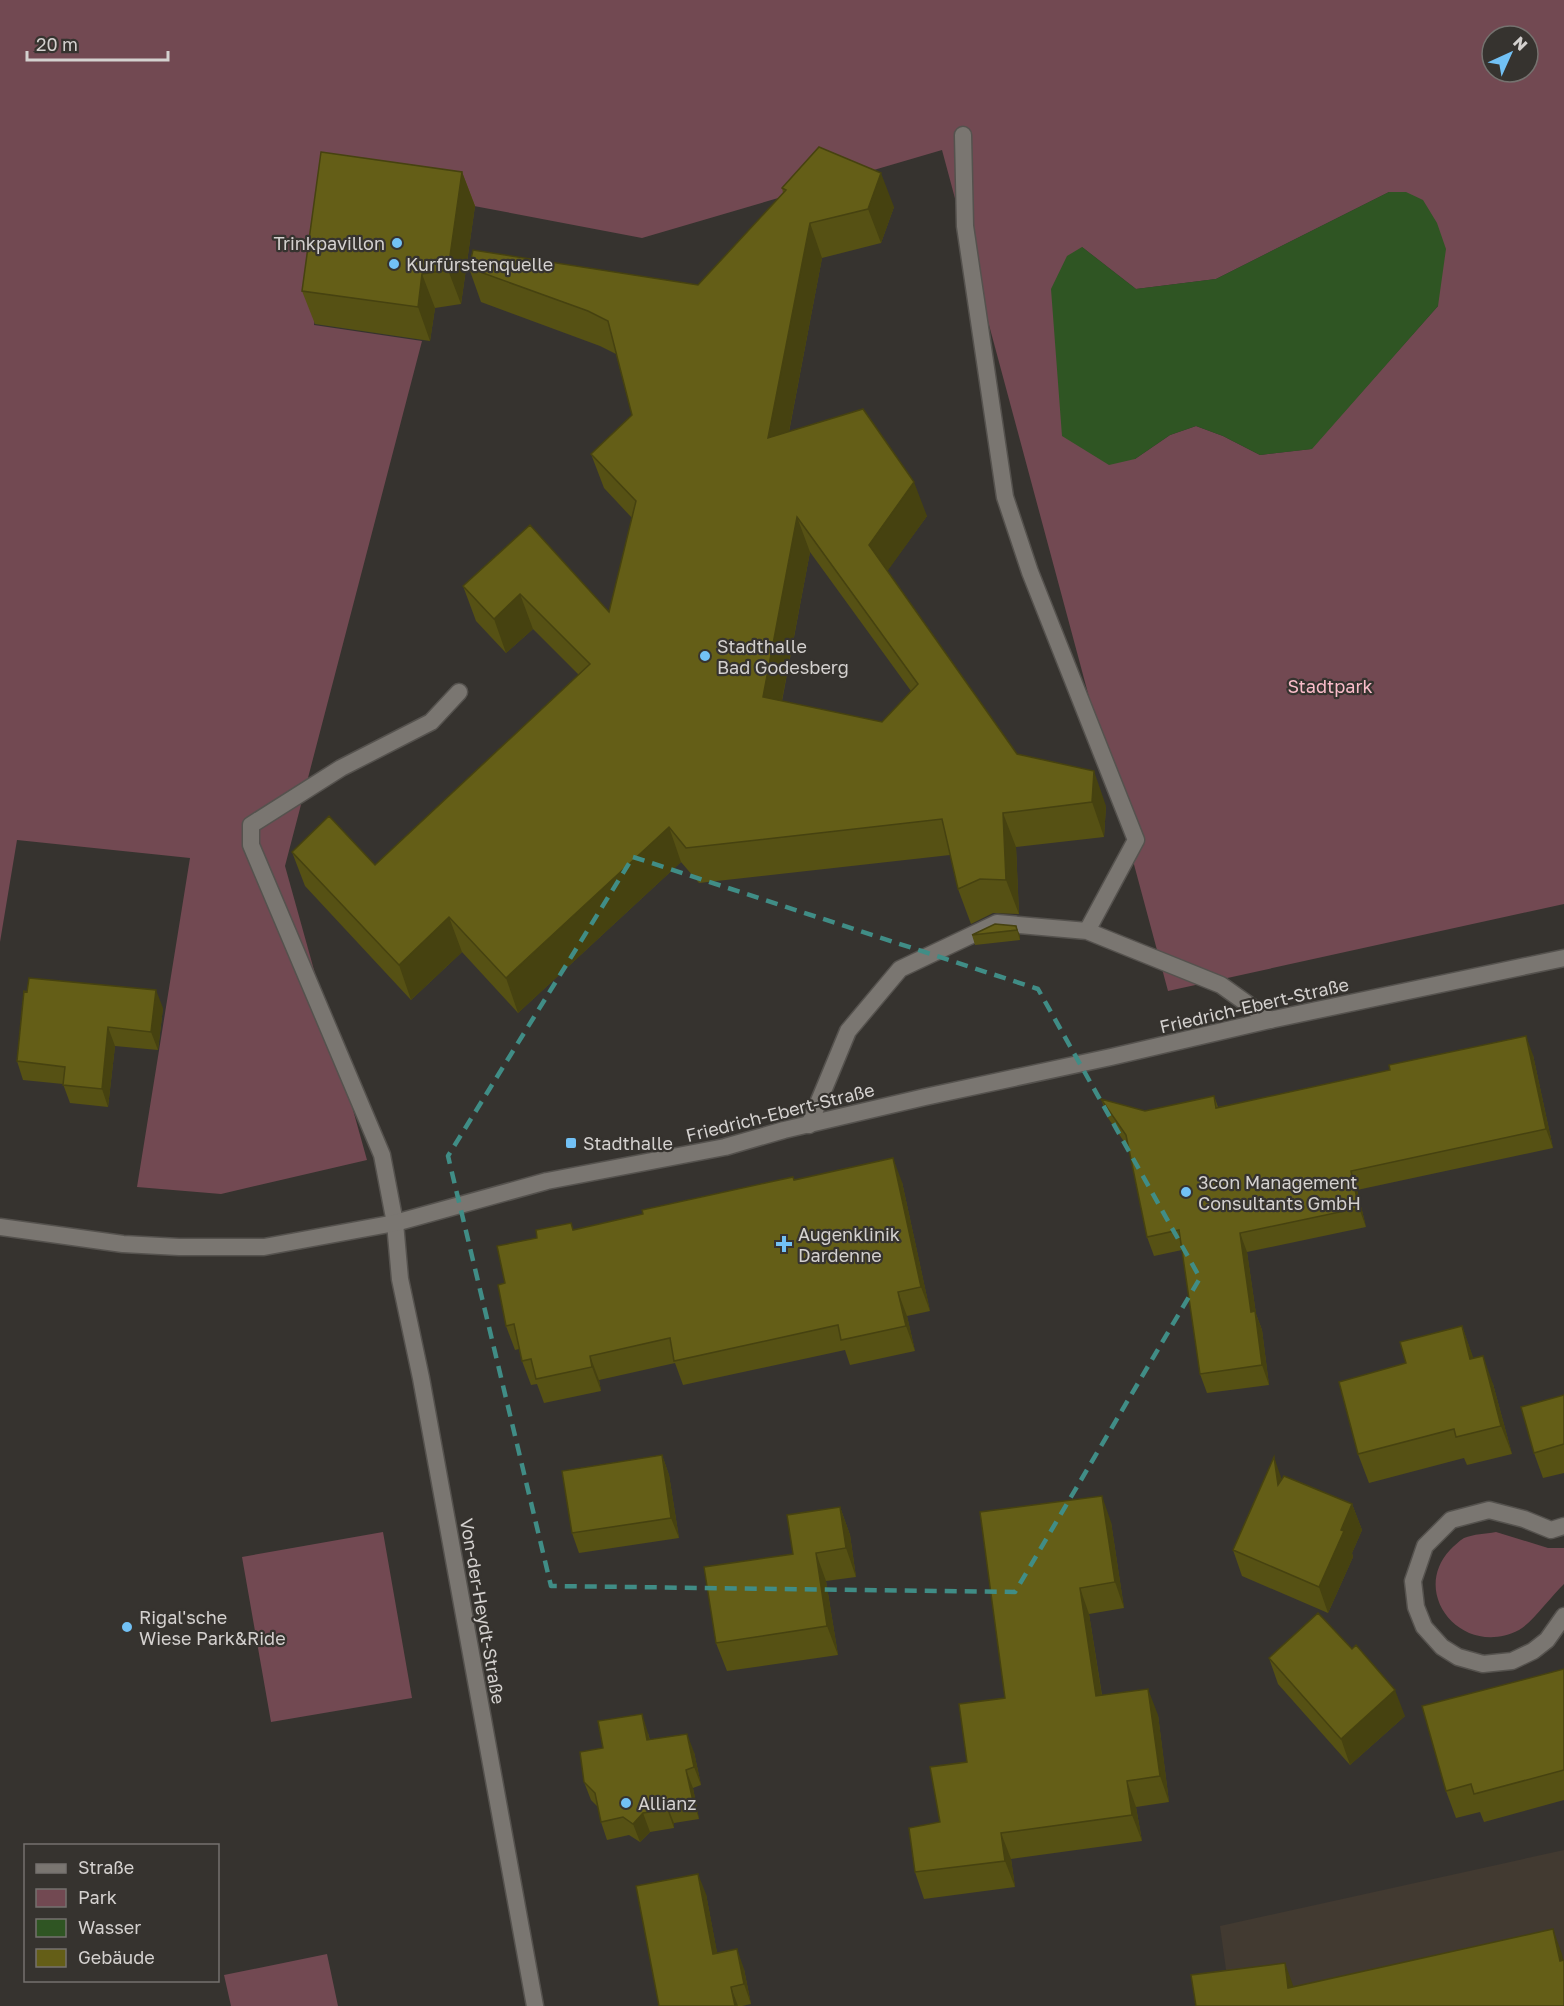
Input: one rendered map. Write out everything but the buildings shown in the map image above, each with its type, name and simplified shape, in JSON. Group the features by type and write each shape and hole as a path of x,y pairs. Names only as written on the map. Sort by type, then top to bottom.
{"street":[{"path":"963,135 964,226 1005,497 1030,572 1136,840 1087,930"},
{"name":"Von-der-Heydt-Straße","path":"459,692 431,722 340,768 251,825 251,845 382,1155 395,1223 400,1279 421,1378 535,2006"},
{"path":"809,1125 848,1031 900,969 997,923 1087,930 1221,985 1270,1020"},
{"name":"Friedrich-Ebert-Straße","path":"0,1227 123,1244 179,1247 264,1247 395,1223 547,1181 725,1147 925,1097 1111,1058 1270,1020 1564,958"},
{"path":"1564,1526 1551,1530 1524,1519 1489,1510 1451,1521 1425,1546 1413,1581 1416,1607 1424,1627 1442,1647 1458,1657 1484,1664 1512,1661 1533,1651 1547,1640 1564,1616"}],"highlighted area":[{"path":"633,857 1038,989 1200,1278 1015,1592 551,1586 448,1156"}],"shaded area":[{"path":"1564,1850 1564,2006 1231,2006 1220,1926"}],"green space":[{"name":"Stadtpark","path":"0,0 1564,0 1564,904 1168,991 942,150 642,238 474,206 334,186 314,325 422,341 285,866 367,1160 221,1194 137,1187 190,858 17,840 0,942","holes":["1389,192 1438,306 1311,449 1260,455 1223,436 1196,426 1170,435 1135,459 1082,247 1136,289 1216,279"]},
{"path":"383,1532 412,1698 271,1722 242,1557"},
{"path":"1496,1532 1548,1548 1564,1548 1564,1584 1519,1630 1498,1637 1479,1636 1462,1629 1448,1617 1439,1602 1436,1585 1439,1567 1450,1550 1464,1538"},
{"path":"327,1954 338,2006 231,2006 224,1975"}],"water":[{"path":"1389,192 1406,192 1423,200 1437,223 1446,249 1438,306 1312,449 1260,455 1223,436 1196,426 1170,435 1135,459 1109,465 1062,436 1051,289 1067,256 1082,247 1136,289 1216,279"}],"place":[{"name":"Trinkpavillon","path":"397,243"},
{"name":"Kurfürstenquelle","path":"394,264"},
{"name":"Stadthalle Bad Godesberg","path":"705,656"},
{"name":"Stadthalle","path":"571,1143"},
{"name":"3con Management Consultants GmbH","path":"1186,1192"},
{"name":"Augenklinik Dardenne","path":"784,1244"},
{"name":"Rigal'sche Wiese Park&Ride","path":"127,1627"},
{"name":"Allianz","path":"626,1803"}]}
